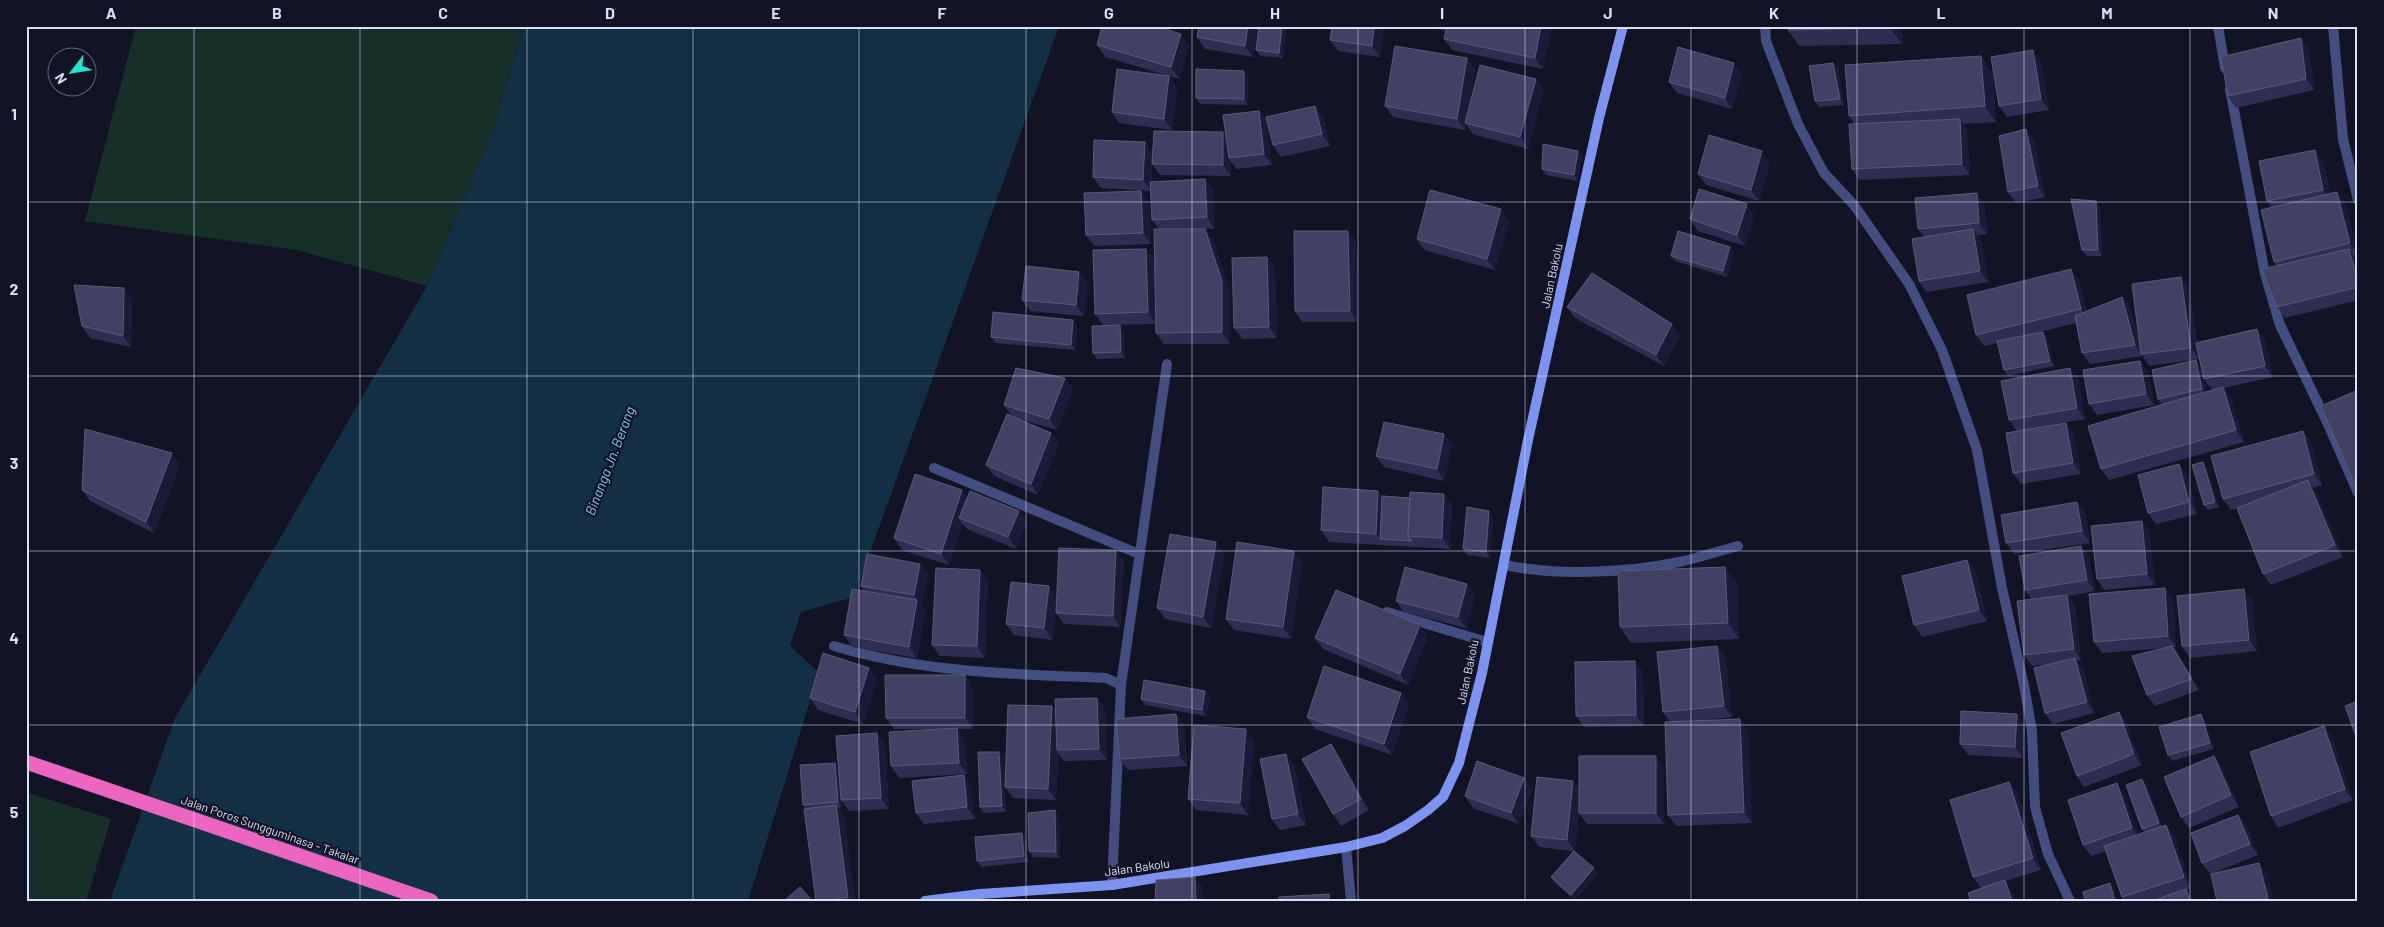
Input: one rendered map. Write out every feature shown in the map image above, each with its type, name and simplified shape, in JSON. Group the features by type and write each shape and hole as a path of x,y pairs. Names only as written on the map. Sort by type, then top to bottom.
{"highway":[{"name":"Jalan Poros Sungguminasa - Takalar","path":"26,762 431,901"}],"main road":[{"name":"Jalan Bakolu","path":"925,901 980,894 1112,885 1346,851 1382,838 1405,826 1443,797 1459,763 1482,673 1487,642 1510,566 1528,440 1599,118 1623,26"}],"street":[{"path":"1764,26 1766,41 1798,124 1824,173 1854,205 1909,284 1942,350 1978,450 2002,588 2029,713 2035,807 2048,854 2070,901"},
{"path":"2218,26 2265,274 2280,325 2328,424 2358,493"},
{"path":"2333,26 2343,139 2358,200"},
{"path":"1112,885 1121,685 1138,554 1152,478 1167,364"},
{"path":"934,468 1138,554"},
{"path":"1510,566 1545,572 1638,569 1679,562 1738,546"},
{"path":"1387,612 1487,642"},
{"path":"834,646 867,656 959,671 1106,678 1121,685"},
{"path":"1346,851 1351,901"}],"green space":[{"path":"136,26 524,26 492,133 427,286 297,250 85,221"},
{"path":"26,792 111,819 86,901 26,901"}],"water":[{"name":"Binanga Jn. Berang","path":"524,26 1059,26 854,597 801,612 790,646 819,672 748,901 110,901 175,718 427,286 492,133"}],"building":[{"path":"1102,26 1155,26 1181,34 1171,67 1097,45"},
{"path":"1199,26 1248,26 1245,46 1197,37"},
{"path":"1259,26 1282,26 1279,53 1256,50"},
{"path":"1332,26 1374,26 1372,46 1330,40"},
{"path":"1447,26 1541,26 1535,58 1444,39"},
{"path":"1788,26 1890,26 1890,28 1788,30"},
{"path":"2301,38 2306,79 2228,96 2221,57"},
{"path":"1395,46 1467,58 1457,119 1385,106"},
{"path":"1678,47 1734,63 1725,98 1669,82"},
{"path":"2033,50 2041,99 1999,106 1991,57"},
{"path":"1981,56 1985,106 1849,116 1845,65"},
{"path":"1833,63 1840,99 1815,101 1809,66"},
{"path":"1480,65 1536,79 1520,137 1465,123"},
{"path":"1117,69 1169,76 1164,119 1112,112"},
{"path":"1196,69 1244,71 1244,99 1196,98"},
{"path":"1315,106 1322,134 1273,145 1266,117"},
{"path":"1259,111 1264,154 1229,158 1223,115"},
{"path":"1960,119 1962,164 1852,169 1849,124"},
{"path":"2026,129 2038,186 2008,192 1999,136"},
{"path":"1154,131 1223,132 1223,165 1152,164"},
{"path":"1709,135 1762,151 1751,190 1698,174"},
{"path":"1094,140 1145,142 1143,180 1093,177"},
{"path":"1543,144 1578,151 1574,175 1542,169"},
{"path":"2315,150 2323,190 2267,201 2259,161"},
{"path":"1205,179 1207,217 1152,220 1150,182"},
{"path":"1699,189 1747,204 1737,235 1690,219"},
{"path":"1430,190 1501,209 1487,259 1417,239"},
{"path":"1141,191 1143,233 1086,235 1084,193"},
{"path":"2337,192 2350,243 2274,262 2261,210"},
{"path":"1977,193 1979,223 1918,229 1915,198"},
{"path":"2071,199 2096,201 2098,250 2082,250"},
{"path":"1154,229 1205,229 1222,281 1222,332 1156,333"},
{"path":"1973,229 1980,271 1919,281 1912,239"},
{"path":"1294,231 1348,231 1350,311 1295,311"},
{"path":"1678,231 1730,247 1723,271 1671,256"},
{"path":"1146,249 1148,312 1095,314 1093,250"},
{"path":"2349,249 2358,287 2277,307 2262,269"},
{"path":"1267,257 1269,327 1234,328 1232,258"},
{"path":"1026,266 1079,272 1076,305 1022,300"},
{"path":"2071,269 2081,309 1976,335 1967,295"},
{"path":"1592,273 1672,324 1656,355 1567,307"},
{"path":"2181,277 2191,348 2141,354 2132,284"},
{"path":"74,285 124,288 123,336 82,326"},
{"path":"2122,297 2135,345 2082,353 2075,316"},
{"path":"993,312 1073,320 1071,345 991,337"},
{"path":"1120,325 1121,352 1093,353 1092,326"},
{"path":"2257,329 2265,366 2204,379 2196,343"},
{"path":"2043,332 2050,361 2004,370 1997,341"},
{"path":"2196,360 2202,389 2158,399 2152,370"},
{"path":"2140,361 2146,394 2089,404 2083,370"},
{"path":"1016,368 1065,378 1049,419 1004,405"},
{"path":"2070,368 2077,408 2009,420 2001,381"},
{"path":"2223,387 2236,430 2101,469 2088,426"},
{"path":"2358,390 2358,492 2321,406"},
{"path":"1007,414 1051,433 1031,484 986,465"},
{"path":"1384,422 1444,434 1437,469 1376,456"},
{"path":"2066,423 2073,463 2013,473 2006,433"},
{"path":"85,429 172,453 146,522 82,490"},
{"path":"2303,431 2314,474 2223,499 2211,456"},
{"path":"2203,462 2215,502 2204,505 2192,465"},
{"path":"2179,464 2189,502 2148,513 2138,475"},
{"path":"915,474 962,490 941,554 894,538"},
{"path":"2308,480 2335,545 2263,574 2237,508"},
{"path":"1323,487 1378,491 1376,534 1321,530"},
{"path":"970,491 1019,511 1008,537 959,518"},
{"path":"1410,492 1444,494 1442,538 1408,536"},
{"path":"1382,496 1410,498 1408,536 1412,541 1380,539"},
{"path":"2077,502 2082,531 2006,543 2001,515"},
{"path":"1467,507 1489,511 1486,552 1463,549"},
{"path":"2142,521 2147,574 2097,579 2091,526"},
{"path":"1170,534 1216,542 1203,617 1157,608"},
{"path":"1237,542 1294,551 1283,627 1226,619"},
{"path":"2081,546 2087,580 2025,590 2019,556"},
{"path":"1059,548 1116,550 1113,616 1056,613"},
{"path":"867,554 920,564 914,595 861,586"},
{"path":"1967,560 1979,610 1914,625 1902,576"},
{"path":"1405,567 1467,584 1458,617 1396,601"},
{"path":"1725,567 1728,623 1620,627 1618,571"},
{"path":"936,568 980,570 977,646 932,645"},
{"path":"1011,582 1049,586 1044,628 1006,624"},
{"path":"2165,588 2168,636 2094,642 2089,594"},
{"path":"852,589 917,600 909,647 844,635"},
{"path":"2244,589 2249,640 2182,646 2177,596"},
{"path":"1336,590 1420,625 1400,674 1315,638"},
{"path":"2067,595 2074,649 2024,655 2017,601"},
{"path":"1717,646 1724,706 1663,712 1657,652"},
{"path":"2172,646 2192,679 2147,695 2132,656"},
{"path":"823,653 869,668 855,712 810,698"},
{"path":"2075,658 2087,702 2045,713 2034,668"},
{"path":"1635,661 1636,715 1576,716 1575,662"},
{"path":"1324,666 1401,693 1384,744 1307,717"},
{"path":"885,675 965,675 965,718 886,718"},
{"path":"1144,680 1205,691 1202,710 1141,699"},
{"path":"1097,698 1099,749 1057,750 1055,699"},
{"path":"2358,701 2358,742 2345,706"},
{"path":"1008,705 1052,706 1048,789 1005,787"},
{"path":"1961,711 2017,714 2015,747 1960,744"},
{"path":"2119,712 2134,754 2077,776 2061,733"},
{"path":"1176,714 1179,755 1120,759 1116,719"},
{"path":"2201,714 2210,743 2168,755 2159,727"},
{"path":"1740,719 1744,812 1668,815 1665,722"},
{"path":"1194,725 1246,729 1240,803 1188,799"},
{"path":"2324,726 2345,789 2271,816 2250,752"},
{"path":"957,728 959,763 891,766 889,732"},
{"path":"877,733 881,798 841,800 836,736"},
{"path":"1331,744 1361,799 1333,814 1302,759"},
{"path":"978,752 999,752 1002,806 980,807"},
{"path":"1286,754 1298,814 1272,819 1260,759"},
{"path":"1579,756 1656,756 1656,813 1579,813"},
{"path":"2214,756 2231,795 2181,817 2164,777"},
{"path":"1477,761 1524,778 1511,813 1465,796"},
{"path":"835,763 838,802 803,805 800,765"},
{"path":"964,775 967,807 916,813 912,781"},
{"path":"1537,777 1573,781 1567,840 1531,836"},
{"path":"2142,779 2159,823 2142,829 2126,785"},
{"path":"2009,782 2033,858 1973,877 1950,800"},
{"path":"2117,783 2132,828 2083,845 2068,800"},
{"path":"836,805 848,897 816,901 804,809"},
{"path":"1055,810 1056,852 1029,851 1028,813"},
{"path":"2238,815 2250,844 2202,863 2191,833"},
{"path":"2166,825 2184,877 2122,897 2104,846"},
{"path":"1022,833 1024,856 977,861 975,837"},
{"path":"1574,851 1594,868 1571,895 1551,877"},
{"path":"2259,863 2268,898 2254,901 2217,901 2211,874"},
{"path":"1195,877 1196,901 1155,901 1156,880"},
{"path":"2005,880 2012,901 1971,901 1968,893"},
{"path":"2110,883 2115,901 2085,901 2083,892"},
{"path":"800,887 812,901 784,901"},
{"path":"2186,889 2190,901 2152,901"},
{"path":"1329,894 1329,901 1279,901 1279,897"}]}
